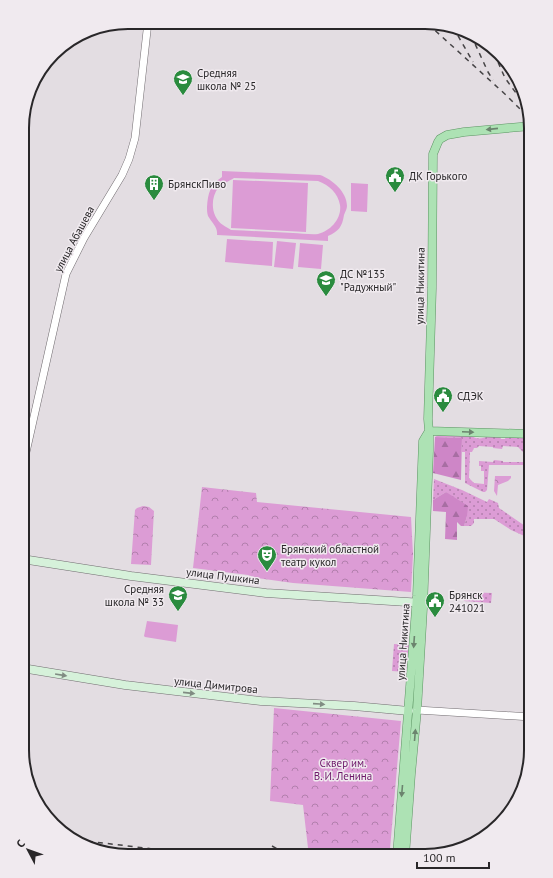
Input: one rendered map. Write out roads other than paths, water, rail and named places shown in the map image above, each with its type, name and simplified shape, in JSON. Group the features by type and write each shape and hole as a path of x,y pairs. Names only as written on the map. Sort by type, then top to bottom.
{"main road":[{"name":"улица Никитина","path":"406,849 428,471 433,154 438,142 450,134 524,127"},
{"path":"429,431 524,434"},
{"name":"улица Пушкина","path":"29,560 131,576 266,593 420,603"},
{"name":"улица Димитрова","path":"29,669 125,686 264,701 413,710"},
{"name":"улица Никитина","path":"397,849 399,816 413,710"}],"street":[{"name":"улица Абашева","path":"29,439 66,274 84,238 122,176 129,159 135,138 147,29"},
{"name":"улица Димитрова","path":"413,710 524,717"}],"railway":[{"path":"434,30 522,111"},
{"path":"457,35 473,62"},
{"path":"474,42 493,80"},
{"path":"497,61 505,78 519,98"},
{"path":"91,842 153,849"},
{"path":"272,846 277,849"}],"place":[{"name":"Средняя школа № 25","path":"183,96"},
{"name":"ДК Горького","path":"395,193"},
{"name":"БрянскПиво","path":"154,201"},
{"name":"ДС №135 \"Радужный\"","path":"326,297"},
{"name":"СДЭК","path":"443,413"},
{"name":"Брянский областной театр кукол","path":"267,572"},
{"name":"Средняя школа № 33","path":"178,612"},
{"name":"Брянск 241021","path":"435,618"}],"park label":[{"name":"Сквер им. В. И. Ленина","path":"343,769"}]}
